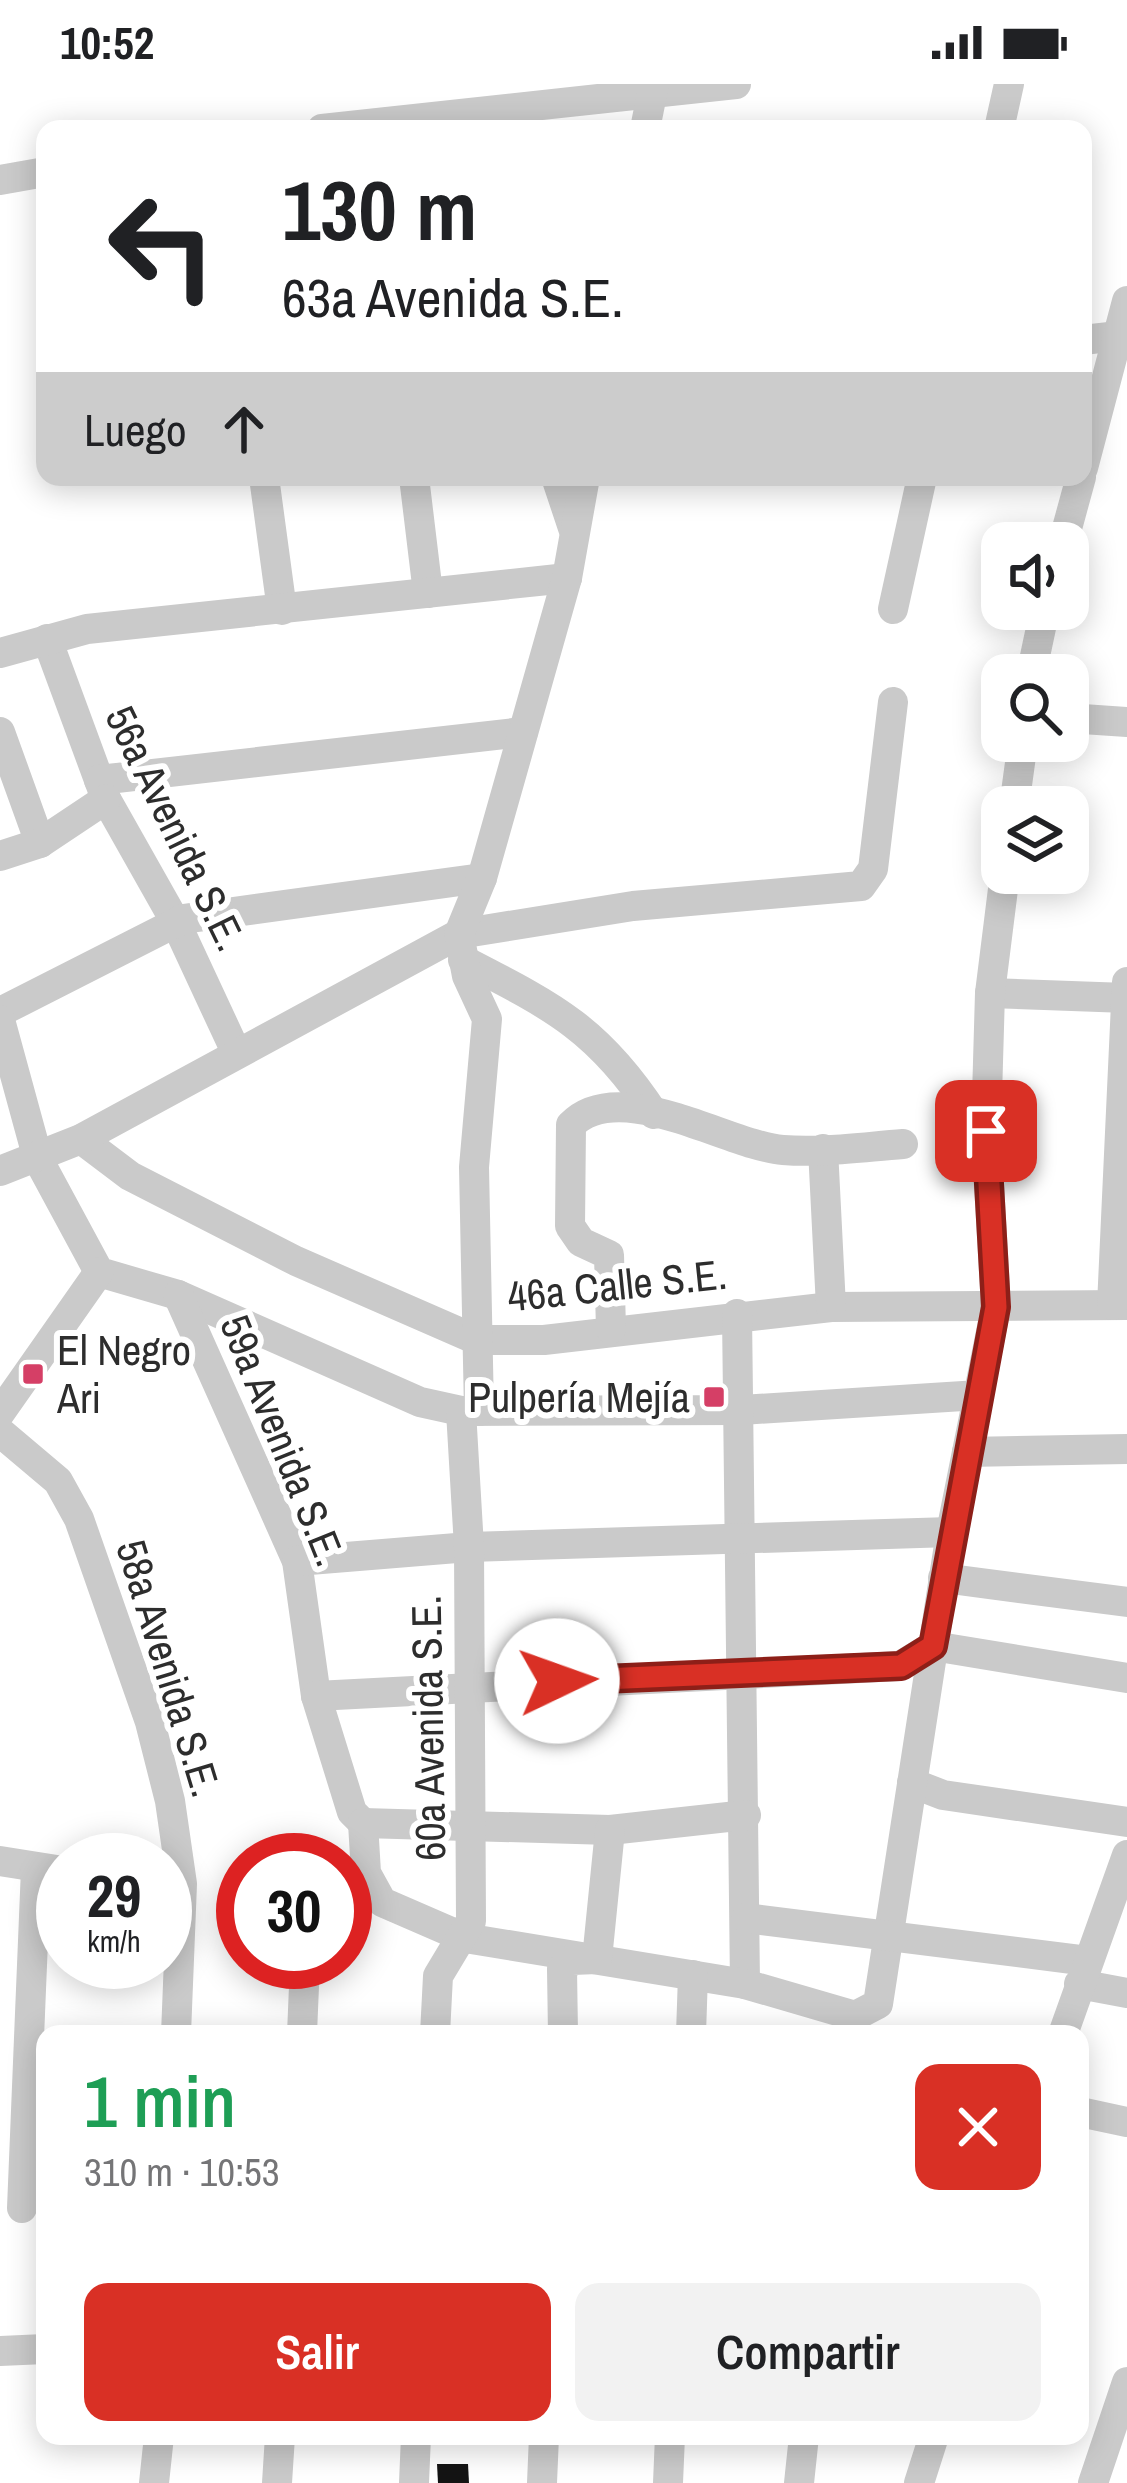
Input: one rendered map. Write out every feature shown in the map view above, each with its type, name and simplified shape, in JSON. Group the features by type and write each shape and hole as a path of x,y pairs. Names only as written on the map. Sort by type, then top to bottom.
{"street":[{"path":"526,119 653,89 736,84"},
{"path":"1001,120 1009,84"},
{"path":"647,120 653,89"},
{"path":"0,180 36,174"},
{"path":"1092,438 1123,335 1127,301"},
{"path":"1092,339 1123,335"},
{"path":"266,486 282,610"},
{"path":"416,486 428,593"},
{"path":"559,486 574,532"},
{"path":"461,947 567,578 583,486"},
{"path":"893,608 920,486"},
{"path":"1069,522 1079,486"},
{"path":"0,653 87,629 567,578"},
{"name":"56a Avenida S.E.","path":"47,639 102,790 176,923 236,1052"},
{"path":"0,1171 81,1139 236,1052 461,947 633,906 861,886 873,869 893,702"},
{"path":"1089,719 1127,722"},
{"path":"0,732 40,843"},
{"path":"0,856 40,843 102,790 523,732"},
{"path":"482,878 176,923 0,1016 38,1159 100,1272 178,1295 420,1402 470,1411 741,1410 979,1395"},
{"path":"465,1938 746,1984 855,2016 868,2014 878,2004 951,1532 996,1307 986,1131 990,993 1003,894"},
{"path":"461,947 619,1060 655,1114"},
{"name":"60a Avenida S.E.","path":"435,2025 438,1976 471,1922 474,1828 466,1685 470,1411 477,1340 474,1167 487,1019 461,947"},
{"path":"1119,1305 1127,982"},
{"path":"990,993 1126,998"},
{"path":"611,1329 609,1255 581,1242 570,1226 571,1124 591,1111 701,1122 778,1150 903,1144"},
{"name":"46a Calle S.E.","path":"81,1139 130,1176 255,1240 477,1340 544,1340 737,1314 831,1307 1119,1305"},
{"path":"823,1149 831,1307"},
{"path":"0,1413 100,1272"},
{"name":"59a Avenida S.E.","path":"178,1295 297,1561 316,1696 352,1812 363,1823 366,1873 382,1902 465,1938"},
{"path":"737,1314 746,1984"},
{"name":"58a Avenida S.E.","path":"0,1432 58,1481 79,1520 150,1722 170,1801 171,1833"},
{"path":"968,1452 1127,1449"},
{"path":"297,1561 469,1547 951,1532"},
{"path":"944,1579 1127,1601"},
{"path":"316,1696 901,1666 933,1646 1127,1678"},
{"path":"912,1784 943,1796 1127,1822"},
{"path":"363,1823 610,1830 746,1816"},
{"path":"597,1959 610,1830"},
{"path":"1067,2025 1127,1855"},
{"path":"0,1862 36,1867"},
{"path":"746,1918 1083,1973 1127,1994"},
{"path":"22,2208 14,2047 36,1938"},
{"path":"563,2025 562,1969 572,1960 597,1959"},
{"path":"691,2025 693,1975"},
{"name":"58a Avenida S.E.","path":"175,1989 176,2025"},
{"path":"302,2025 304,1989"},
{"path":"1089,2113 1127,2122"},
{"path":"0,2350 36,2349"},
{"path":"1094,2483 1127,2382"},
{"path":"154,2483 158,2445"},
{"path":"277,2483 279,2445"},
{"path":"414,2483 416,2445"},
{"path":"542,2483 544,2445"},
{"path":"668,2483 670,2445"},
{"path":"799,2483 803,2445"},
{"path":"919,2483 931,2445"}],"building":[{"path":"437,2464 468,2464 469,2483 438,2483"}],"place":[{"name":"El Negro Ari","path":"33,1374"},
{"name":"Pulpería Mejía","path":"714,1397"}],"route":[{"path":"557,1681 901,1666 933,1646 996,1307 986,1131"}]}
